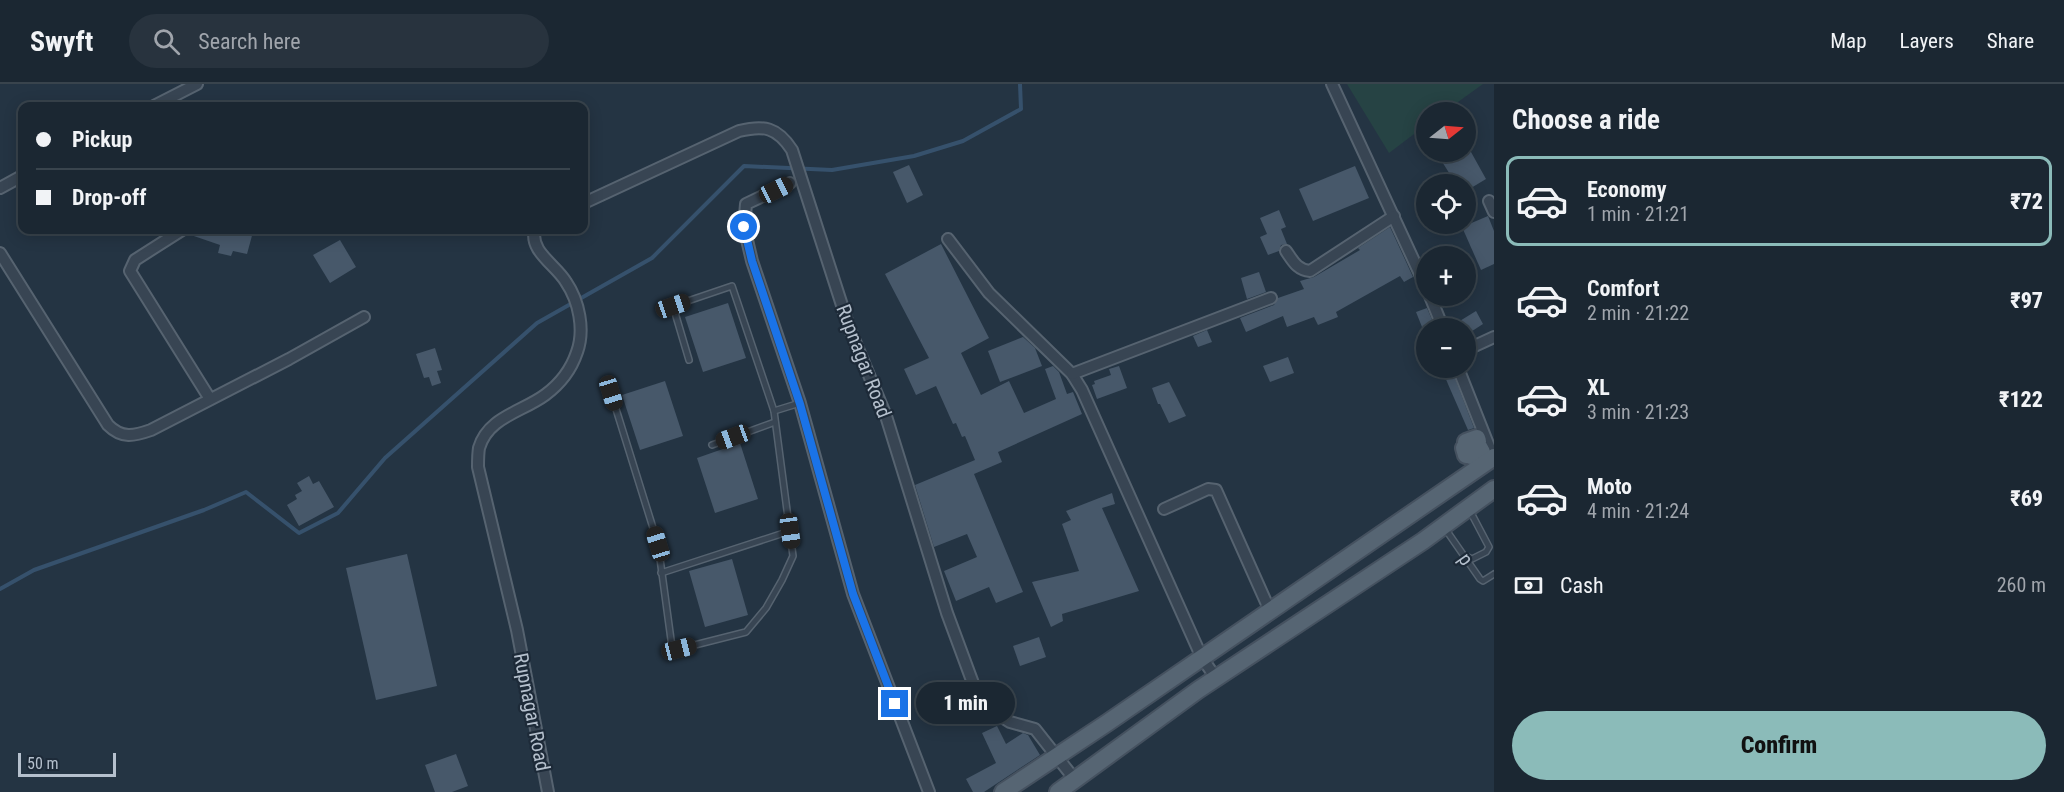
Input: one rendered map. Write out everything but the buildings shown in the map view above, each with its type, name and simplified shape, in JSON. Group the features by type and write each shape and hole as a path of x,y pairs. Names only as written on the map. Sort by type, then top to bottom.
{"main road":[{"path":"1003,792 1494,458"},
{"path":"1058,792 1216,678 1423,541 1494,489"}],"street":[{"path":"162,102 197,84"},
{"path":"1332,84 1416,266"},
{"name":"Rupnagar Road","path":"588,201 739,131 756,127 771,130 783,137 792,150 849,327 885,416 947,613 977,694 988,708 1010,722 1035,729 1076,781"},
{"path":"0,188 18,178"},
{"path":"790,183 746,204 744,227 752,261 800,404 853,594 929,792"},
{"path":"1489,201 1494,212"},
{"path":"1286,250 1297,267 1303,271 1310,271 1394,216"},
{"path":"176,234 135,260 130,271 210,399"},
{"name":"Rupnagar Road","path":"534,234 536,246 566,281 578,304 580,328 578,351 565,378 544,396 498,421 486,434 479,449 478,467 517,630 548,792"},
{"path":"948,239 988,293 1072,374 1082,390 1202,658 1216,678"},
{"path":"0,253 108,425 114,432 125,436 151,430 289,359 364,317"},
{"path":"1072,374 1271,298"},
{"path":"1476,345 1494,337"},
{"path":"1462,378 1494,458"},
{"path":"1164,509 1208,489 1216,490 1270,611"}],"lane":[{"path":"611,393 658,544 672,646 679,649 746,632 766,608 793,556 774,411 732,286 673,306 690,360"},
{"path":"774,411 800,404"},
{"path":"712,445 775,422"},
{"name":"p","path":"1468,507 1494,552"},
{"name":"p","path":"1443,525 1480,579 1483,581 1494,574"},
{"path":"661,573 790,531"},
{"path":"1464,556 1472,559 1486,552 1489,546"}],"green space":[{"path":"1347,84 1483,84 1458,102 1416,102 1416,133 1389,153"}],"waterway":[{"path":"0,589 34,570 204,510 246,492 299,533 338,513 385,458 537,323 652,258 744,166 832,170 914,156 963,141 1021,109 1020,84"}],"route":[{"path":"744,227 752,261 800,404 853,594 895,704"}]}
